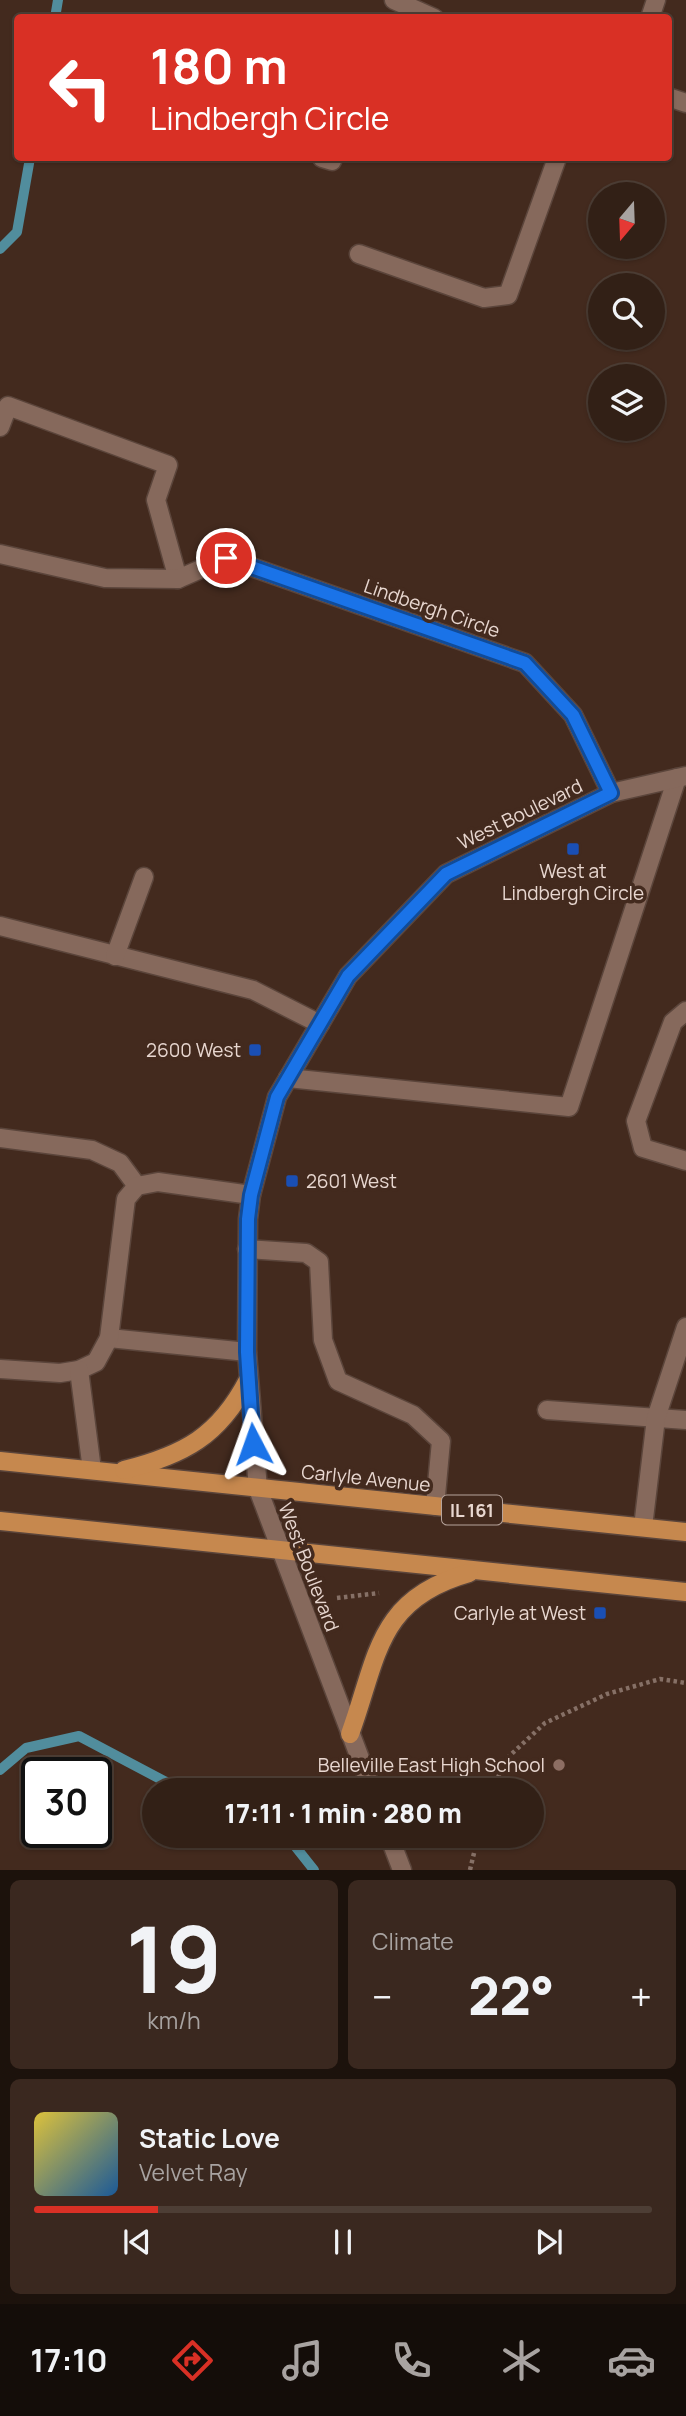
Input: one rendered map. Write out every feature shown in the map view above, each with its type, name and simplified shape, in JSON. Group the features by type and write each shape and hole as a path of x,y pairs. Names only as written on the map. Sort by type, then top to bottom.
{"main road":[{"path":"114,1473 160,1461 199,1442 218,1425 238,1399 248,1380"},
{"name":"Carlyle Avenue","path":"0,1461 686,1532"},
{"path":"0,1521 686,1591"},
{"path":"350,1734 366,1689 374,1655 394,1621 416,1597 434,1585 480,1570"}],"street":[{"path":"394,0 427,12"},
{"path":"359,254 484,298 508,295 556,161"},
{"path":"0,427 8,406 168,465 156,500 178,579 105,578 0,554"},
{"name":"Lindbergh Circle","path":"178,579 226,558 525,663 573,715 611,793"},
{"path":"288,1078 569,1107 682,777"},
{"name":"West Boulevard","path":"367,1778 258,1489 248,1380 247,1249 251,1195 277,1097 348,976 446,874 611,793 682,777"},
{"path":"115,956 144,877"},
{"path":"0,926 253,990 320,1024"},
{"path":"686,1011 673,1022 636,1121 643,1148 686,1161"},
{"path":"0,1138 92,1150 120,1163 137,1186"},
{"path":"0,1369 60,1373 79,1370 96,1362 108,1339 126,1199 137,1186 158,1182 251,1195"},
{"path":"247,1249 306,1253 319,1262 323,1340 338,1381 413,1415 442,1441 435,1506"},
{"path":"643,1527 656,1418 686,1326"},
{"path":"108,1339 247,1352"},
{"path":"79,1370 92,1470"},
{"path":"547,1410 686,1420"},
{"path":"394,1848 402,1870"}],"path":[{"path":"337,1598 379,1593"},
{"path":"498,1778 505,1760 545,1723 607,1694 660,1679 686,1683"},
{"path":"470,1870 475,1848"}],"waterway":[{"path":"56,14 58,0"},
{"path":"0,249 17,232 29,161"},
{"path":"0,1770 26,1748 79,1736 158,1778"},
{"path":"297,1848 314,1870"}],"place":[{"name":"West at Lindbergh Circle","path":"573,849"},
{"name":"2600 West","path":"255,1050"},
{"name":"2601 West","path":"292,1181"},
{"name":"Carlyle at West","path":"600,1613"},
{"name":"Belleville East High School","path":"559,1765"}],"route":[{"path":"226,558 525,663 573,715 611,793 446,874 348,976 277,1097 251,1195 248,1219 247,1352 253,1444"}]}
